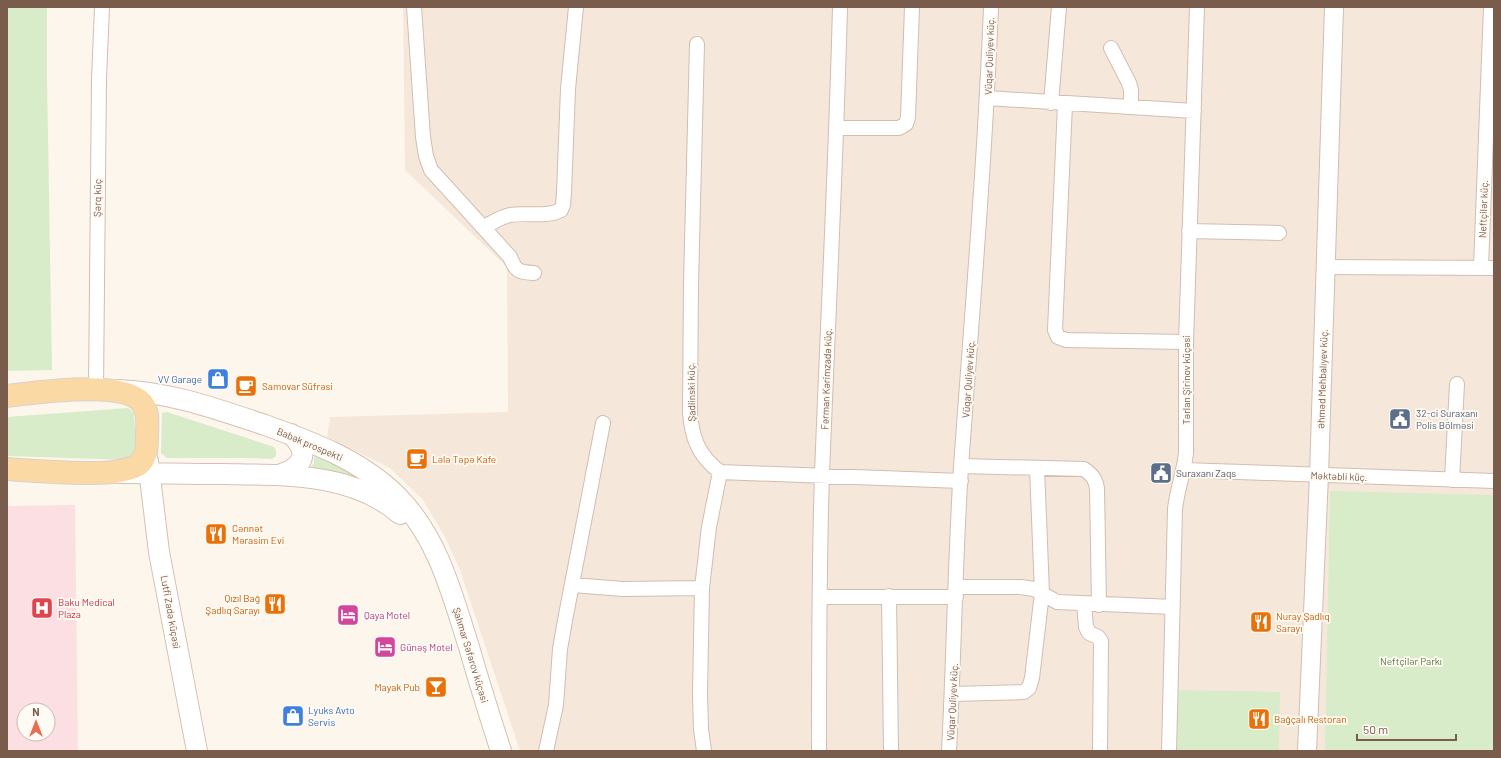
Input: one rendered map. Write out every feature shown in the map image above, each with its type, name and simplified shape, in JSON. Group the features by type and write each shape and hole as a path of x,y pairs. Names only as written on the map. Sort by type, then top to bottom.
{"main road":[{"name":"Babək prospekti","path":"104,390 131,395 139,400 145,407 147,415 147,451"},
{"name":"Babək prospekti","path":"7,391 104,390 144,392 174,397 216,408 291,434 343,458 383,484 396,495 412,514 423,529 436,554"},
{"name":"Babək prospekti","path":"7,396 43,391"},
{"path":"279,475 296,468 301,459 301,448 299,442 291,434"},
{"path":"102,473 126,469 138,465 143,460 147,451"},
{"name":"Lutfi Zadə küçəsi","path":"147,451 160,552 197,751"},
{"path":"7,469 44,472"},
{"path":"7,473 44,472 279,475 314,479 350,486 366,492 392,508 407,520 436,554"},
{"name":"Şahmar Səfərov küçəsi","path":"436,554 454,599 501,751"}],"street":[{"name":"Şərq küç","path":"102,7 98,79 104,390"},
{"path":"414,7 423,137 426,156 431,170 510,257 516,269 521,272 534,272"},
{"path":"484,227 502,217 510,215 552,214 561,210 564,193 568,82 576,7"},
{"name":"Fərman Kərimzadə küç.","path":"819,751 822,475 837,128 840,7"},
{"path":"837,128 899,128 906,124 908,117 912,7"},
{"name":"Vüqar Quliyev küç.","path":"949,751 961,481 987,98 991,7"},
{"path":"1059,7 1054,330 1058,337 1066,340 1186,342"},
{"name":"Tərlan Şirinov küçəsi","path":"1169,751 1175,509 1176,497 1184,470 1186,453 1186,342 1197,7"},
{"name":"Əhməd Mehbalıyev küç.","path":"1307,751 1326,267 1334,7"},
{"name":"Neftçilər küç.","path":"1487,268 1492,14"},
{"name":"Şadlinski küç.","path":"697,44 691,284 690,413 691,426 696,445 709,464 720,472"},
{"path":"1111,48 1129,82 1131,90 1131,107"},
{"path":"987,98 1194,111"},
{"path":"1189,231 1279,233"},
{"path":"1326,267 1487,268"},
{"path":"1452,480 1457,384"},
{"path":"546,751 556,705 560,649 603,423"},
{"path":"962,466 1084,469 1095,479 1097,488 1099,605"},
{"path":"952,694 1024,692 1030,688 1042,593 1037,468"},
{"name":"Məktəbli küç.","path":"1184,470 1494,481"},
{"path":"704,751 701,728 700,694 702,588 709,527 720,472 961,481"},
{"path":"573,585 623,589 702,588"},
{"path":"820,597 889,596 1021,587 1034,589 1049,599 1057,602 1173,607"},
{"path":"889,596 891,751"},
{"path":"1084,604 1086,627 1089,633 1098,637 1101,641 1100,751"}],"shaded area":[{"path":"403,7 1494,7 1494,751 520,751 460,570 445,537 423,500 390,468 327,437 330,417 508,412 507,267 405,170"},
{"name":"Baku Medical Plaza","path":"75,505 78,751 7,751 7,506"}],"green space":[{"path":"7,7 47,7 52,370 7,371"},
{"path":"128,408 134,413 137,453 129,460 7,456 7,417"},
{"path":"167,412 274,447 276,456 272,459 167,458 161,453 162,413"},
{"path":"314,454 331,460 367,484 339,474 309,470 314,463"},
{"name":"Neftçilər Parkı","path":"1330,491 1494,495 1494,751 1325,751"},
{"path":"1177,690 1280,692 1279,751 1175,751"}],"place":[{"name":"VV Garage","path":"218,379"},
{"name":"Samovar Süfrəsi","path":"246,386"},
{"name":"32-ci Suraxanı Polis Bölməsi","path":"1400,419"},
{"name":"Lələ Təpə Kafe","path":"417,459"},
{"name":"Suraxanı Zaqs","path":"1161,473"},
{"name":"Cənnət Mərasim Evi","path":"216,534"},
{"name":"Qızıl Bağ Şadlıq Sarayı","path":"275,604"},
{"name":"Baku Medical Plaza","path":"42,608"},
{"name":"Qaya Motel","path":"348,615"},
{"name":"Nuray Şadlıq Sarayı","path":"1261,622"},
{"name":"Günəş Motel","path":"385,647"},
{"name":"Mayak Pub","path":"436,687"},
{"name":"Lyuks Avto Servis","path":"293,716"},
{"name":"Bağçalı Restoran","path":"1259,719"}]}
